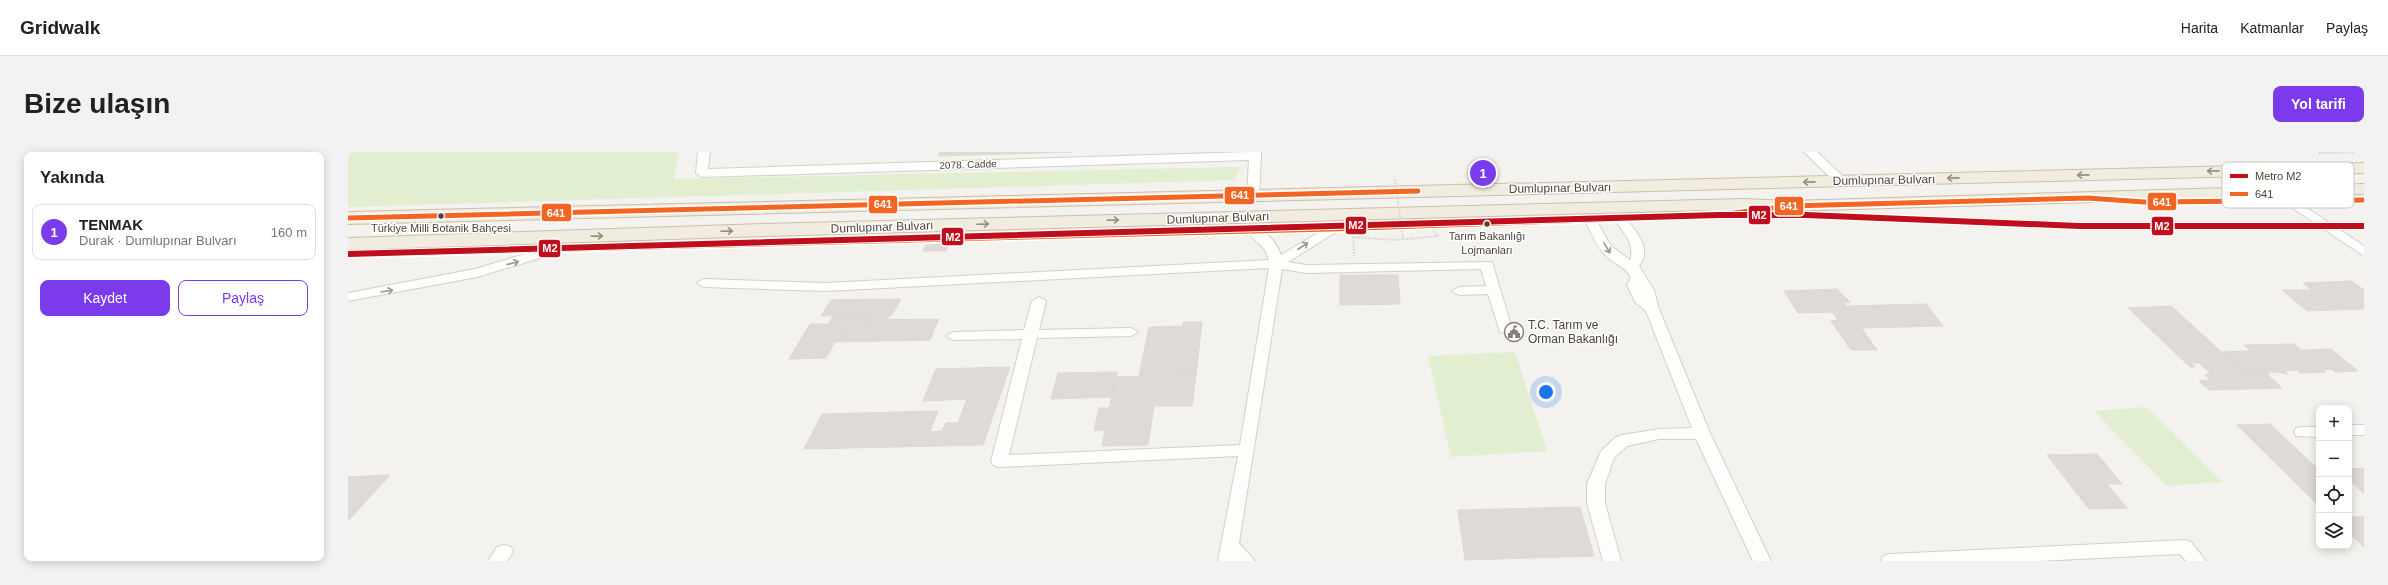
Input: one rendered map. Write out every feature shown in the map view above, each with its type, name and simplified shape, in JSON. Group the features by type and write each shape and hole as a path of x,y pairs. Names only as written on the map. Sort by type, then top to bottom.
{"highway":[{"name":"Dumlupınar Bulvarı","path":"2354,168 2364,168"},
{"name":"Dumlupınar Bulvarı","path":"348,218 2222,172"},
{"name":"Dumlupınar Bulvarı","path":"2354,188 2364,188"},
{"name":"Dumlupınar Bulvarı","path":"348,244 835,228 1743,204 1789,206 2222,193"},
{"name":"Dumlupınar Bulvarı","path":"2088,198 2144,202 2222,202"},
{"name":"Dumlupınar Bulvarı","path":"2354,200 2364,200"},
{"path":"348,255 1339,230 1592,221 1734,213 1789,206"}],"street":[{"name":"2078. Cadde","path":"704,152 702,173 1255,154"},
{"path":"1810,152 1841,181"},
{"path":"1253,195 1255,154"},
{"path":"2301,208 2364,252"},
{"path":"1620,219 1637,244 1640,253 1634,272 1634,284 1640,299 1652,309 1702,433 1762,561"},
{"path":"1592,221 1608,251 1616,260 1634,272"},
{"path":"1276,264 1339,230"},
{"path":"1246,561 1228,553 1247,450 1276,264 1273,250 1268,241 1254,232"},
{"path":"348,297 477,273 555,249"},
{"path":"704,283 826,287 1276,264 1307,269 1488,265 1505,329"},
{"path":"1459,291 1494,290"},
{"path":"1039,301 999,460 1247,450"},
{"path":"952,336 1131,332"},
{"path":"2352,430 2364,430"},
{"path":"2302,432 2316,432"},
{"path":"1612,561 1596,503 1596,484 1607,455 1622,441 1659,434 1702,433"},
{"path":"1890,561 2185,547 2197,561"}],"path":[{"path":"1395,180 1403,238"},
{"path":"1480,227 1527,226"},
{"path":"1353,237 1403,238 1415,240 1439,236 1432,228"},
{"path":"1424,229 1436,228"},
{"path":"1400,229 1408,229"},
{"path":"1339,230 1360,230"},
{"path":"1353,231 1354,268"}],"green space":[{"path":"348,152 679,152 674,179 1241,167 1234,180 348,207"},
{"path":"1515,352 1547,451 1451,457 1428,356"},
{"path":"2146,407 2223,482 2167,486 2094,411"}],"building":[{"path":"940,152 1071,152 938,156"},
{"path":"949,244 946,251 923,251 926,245"},
{"path":"1340,275 1398,275 1400,304 1340,305"},
{"path":"2352,281 2364,290 2364,297 2350,297 2364,309 2307,311 2282,290 2312,290 2303,283"},
{"path":"1837,289 1850,302 1844,303 1877,350 1851,350 1831,321 1838,320 1832,312 1798,313 1784,291"},
{"path":"2350,297 2364,297 2364,308"},
{"path":"901,299 892,315 890,315 887,320 867,320 870,315 821,316 831,300"},
{"path":"1926,304 1943,326 1862,328 1847,306"},
{"path":"2171,306 2247,375 2267,374 2282,388 2209,390 2199,381 2211,380 2205,375 2211,374 2199,363 2191,363 2195,367 2190,367 2128,308"},
{"path":"870,315 862,329 842,329 845,324 829,324 833,316"},
{"path":"939,319 930,340 834,342 842,329 862,329 867,320"},
{"path":"1183,322 1202,322 1196,375 1139,376 1149,327 1183,326"},
{"path":"810,324 845,324 826,358 789,359"},
{"path":"2294,344 2301,350 2331,349 2358,371 2335,372 2332,369 2323,370 2326,372 2300,373 2297,370 2284,371 2288,374 2267,371 2270,374 2247,375 2222,352 2251,351 2244,345"},
{"path":"1010,367 983,445 804,449 822,414 938,411 930,432 942,431 946,423 958,423 967,399 923,401 936,369"},
{"path":"1117,372 1111,397 1051,399 1058,373"},
{"path":"1196,375 1192,406 1154,406 1148,445 1102,446 1105,430 1094,431 1099,408 1109,408 1116,377"},
{"path":"2270,424 2316,467 2316,503 2237,425"},
{"path":"2097,454 2122,484 2107,484 2127,508 2089,509 2047,455"},
{"path":"2364,468 2364,494 2352,483 2352,469"},
{"path":"390,475 348,521 348,477"},
{"path":"1580,507 1594,556 1465,560 1458,510"},
{"path":"2352,517 2364,517 2364,547 2352,536"}],"metro line":[{"name":"M2","path":"348,254 1719,215 1806,215 2079,226 2364,226"}],"transit line":[{"name":"641","path":"348,218 1418,191"},
{"name":"641","path":"348,255 1331,229 1620,219 1734,213 1789,206 2088,198 2144,202 2222,201"},
{"name":"641","path":"2354,200 2364,200"}],"place":[{"name":"TENMAK","path":"1483,173"},
{"name":"Türkiye Milli Botanik Bahçesi","path":"441,216"},
{"name":"Tarım Bakanlığı Lojmanları","path":"1487,224"},
{"name":"T.C. Tarım ve Orman Bakanlığı","path":"1514,332"}]}
